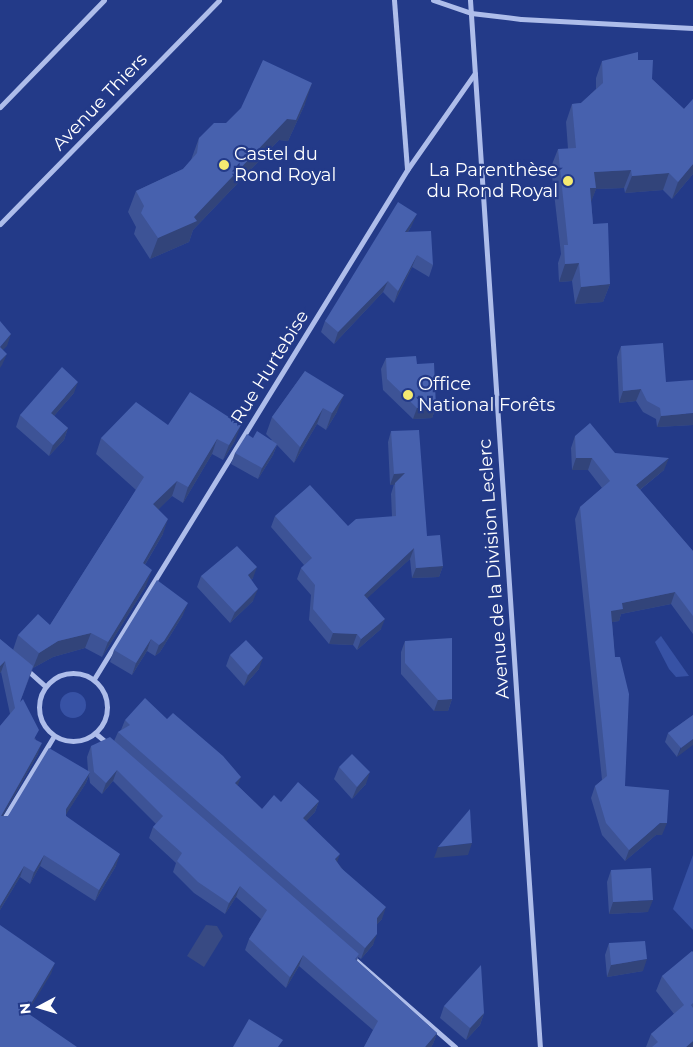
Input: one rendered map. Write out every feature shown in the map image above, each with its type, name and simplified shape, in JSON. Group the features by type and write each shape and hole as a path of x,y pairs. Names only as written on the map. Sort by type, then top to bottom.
{"street":[{"path":"0,107 104,0"},
{"name":"Avenue Thiers","path":"0,224 219,0"},
{"path":"394,0 407,170"},
{"path":"433,0 471,13 693,28"},
{"name":"Avenue de la Division Leclerc","path":"470,0 540,1047"},
{"name":"Rue Hurtebise","path":"94,679 407,170 475,73"},
{"path":"19,662 45,686"},
{"path":"62,674 94,679 107,705 95,733 75,741 54,736 40,718 40,696 45,686 62,674"},
{"path":"95,733 118,752"},
{"path":"0,825 54,736"},
{"path":"342,948 455,1047"}],"shaded area":[{"path":"661,636 689,676 676,677 669,669 655,642"},
{"path":"73,692 82,696 86,705 82,714 73,718 64,714 60,705 64,696"},
{"path":"693,855 693,930 673,909"},
{"path":"206,925 217,926 223,936 204,967 187,956"}],"building":[{"path":"638,52 638,60 653,60 652,79 684,109 693,99 693,164 678,182 669,173 632,176 631,170 594,172 596,188 590,188 593,224 608,223 610,284 581,287 579,263 565,264 564,245 568,245 558,149 576,148 572,104 581,103 603,83 602,61"},
{"name":"Castel du Rond Royal","path":"263,60 312,83 296,120 287,119 194,217 197,221 158,238 141,213 144,206 136,191 183,169 197,153 199,138 214,123 226,123 241,108"},
{"path":"398,202 417,214 405,232 431,231 433,265 417,255 398,291 388,281 338,332 325,321"},
{"path":"0,321 11,334 0,347"},
{"path":"663,343 666,382 693,380 693,413 661,416 660,408 647,401 641,389 623,391 621,346"},
{"path":"0,347 7,354 0,361"},
{"path":"416,356 417,364 434,363 436,407 417,408 387,379 386,358"},
{"path":"62,367 78,382 51,413 68,428 53,445 20,415"},
{"path":"305,371 344,395 332,413 323,408 300,447 272,417"},
{"path":"190,392 241,425 229,445 217,439 188,487 177,481 153,504 168,519 143,563 152,570 108,642 91,633 58,641 39,653 18,635 38,614 50,625 144,477 101,438 136,402 168,425"},
{"path":"590,423 615,453 669,458 636,485 693,551 693,616 675,592 622,603 623,609 611,611 615,657 620,657 629,694 625,786 669,790 667,823 660,823 629,850 606,823 595,786 607,776 580,507 610,481 592,458 576,458 575,436"},
{"path":"419,430 427,536 440,535 443,566 416,568 414,548 364,595 385,619 361,639 357,634 333,633 313,609 315,585 301,568 312,558 275,516 310,485 348,526 356,519 396,516 395,483 405,473 394,474 391,431"},
{"path":"257,431 277,444 262,468 235,453 247,434 253,438"},
{"path":"237,546 257,567 248,575 258,589 235,612 201,576"},
{"path":"157,580 188,603 164,641 159,645 151,639 136,663 114,650"},
{"path":"452,638 452,699 438,700 405,663 405,641"},
{"path":"0,639 33,666 20,702 23,699 39,730 34,739 42,743 1,816 8,816 49,748 90,772 66,809 66,816 120,854 99,890 44,855 34,872 24,866 0,906 0,726 15,708 5,661 0,666"},
{"path":"246,640 263,658 248,675 230,655"},
{"path":"145,698 167,719 173,713 223,756 241,777 235,783 262,809 274,795 281,802 298,782 319,801 303,818 340,854 335,859 341,868 386,907 377,918 377,934 365,948 118,732 130,725 125,720"},
{"path":"693,715 693,739 681,748 668,733"},
{"path":"110,737 359,954 355,959 437,1033 425,1047 364,1047 378,1021 303,955 290,977 249,939 267,910 240,886 229,903 198,882 177,861 182,853 153,827 163,816 117,770 106,783 94,772 91,746"},
{"path":"352,754 370,772 357,787 339,767"},
{"path":"470,809 472,843 438,847"},
{"path":"651,868 653,900 613,902 611,870"},
{"path":"0,925 55,963 26,1012 77,1047 0,1047"},
{"path":"645,941 647,959 611,965 609,943"},
{"path":"692,951 693,1003 691,1005 693,1008 693,1041 686,1047 652,1047 658,1042 651,1034 684,1005 662,976"},
{"path":"481,965 484,1013 470,1028 444,1006"},
{"path":"249,1019 283,1040 278,1047 233,1047"}],"place":[{"name":"Castel du Rond Royal","path":"224,165"},
{"name":"La Parenthèse du Rond Royal","path":"568,181"},
{"name":"Office National Forêts","path":"408,395"}]}
